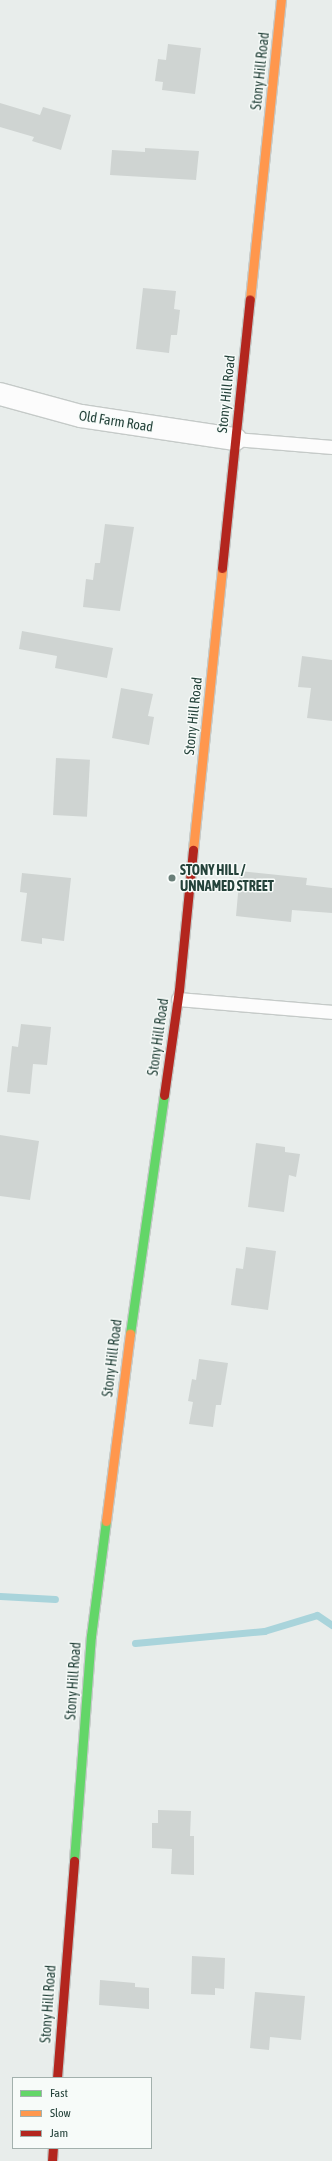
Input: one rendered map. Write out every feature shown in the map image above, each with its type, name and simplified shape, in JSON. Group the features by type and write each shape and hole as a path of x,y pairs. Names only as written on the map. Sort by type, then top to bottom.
{"main road":[{"name":"Stony Hill Road","path":"58,2077 91,1636 133,1311 178,999 281,0"},
{"path":"52,2161 53,2149"}],"street":[{"name":"Old Farm Road","path":"0,394 81,416 235,439"}],"lane":[{"path":"235,439 332,447"},
{"path":"178,999 332,1012"}],"building":[{"path":"168,44 201,48 195,94 162,90 163,82 155,81 158,59 166,60"},
{"path":"0,103 40,115 43,107 71,115 61,150 32,141 34,137 0,127"},
{"path":"145,148 199,151 196,180 110,175 112,150 145,152"},
{"path":"143,288 176,291 174,309 180,310 177,335 171,335 169,353 136,349"},
{"path":"105,524 134,527 120,611 83,607 86,579 93,580 95,563 100,563"},
{"path":"22,631 113,648 107,678 55,668 57,656 19,649"},
{"path":"302,656 332,660 332,721 307,718 311,688 298,687"},
{"path":"121,688 153,694 148,716 154,717 149,745 112,738"},
{"path":"56,758 90,760 87,817 53,815"},
{"path":"240,871 307,878 306,885 332,888 332,913 292,910 291,922 236,916"},
{"path":"22,873 71,878 64,941 42,938 42,944 21,941 27,893 20,892"},
{"path":"21,1024 51,1027 47,1065 33,1064 30,1094 7,1092 12,1046 18,1047"},
{"path":"0,1135 39,1141 30,1200 0,1196"},
{"path":"256,1143 285,1147 285,1152 300,1154 296,1177 289,1175 284,1212 248,1207"},
{"path":"246,1247 276,1251 268,1310 231,1305 236,1268 243,1269"},
{"path":"199,1359 228,1363 221,1405 216,1405 213,1427 189,1424 193,1402 188,1401 192,1379 196,1380"},
{"path":"158,1810 191,1811 190,1836 194,1836 194,1875 171,1874 172,1849 152,1848 152,1823 158,1823"},
{"path":"192,1956 225,1958 224,1989 215,1988 215,1995 191,1994"},
{"path":"100,1980 135,1983 135,1987 149,1988 149,2009 99,2005"},
{"path":"255,1992 305,1996 301,2040 270,2037 269,2050 250,2048"}],"waterway":[{"path":"0,1596 55,1599"},
{"path":"135,1643 264,1631 317,1615 332,1625"}],"traffic: fast":[{"path":"130,1334 164,1095"},
{"path":"74,1861 91,1636 106,1521"}],"traffic: slow":[{"path":"250,299 281,0"},
{"path":"193,850 222,568"},
{"path":"106,1521 130,1334"}],"traffic: jam":[{"path":"222,568 250,299"},
{"path":"164,1095 179,990 193,850"},
{"path":"57,2077 74,1861"},
{"path":"52,2161 53,2149"}],"place":[{"name":"STONY HILL / UNNAMED STREET","path":"172,878"}]}
